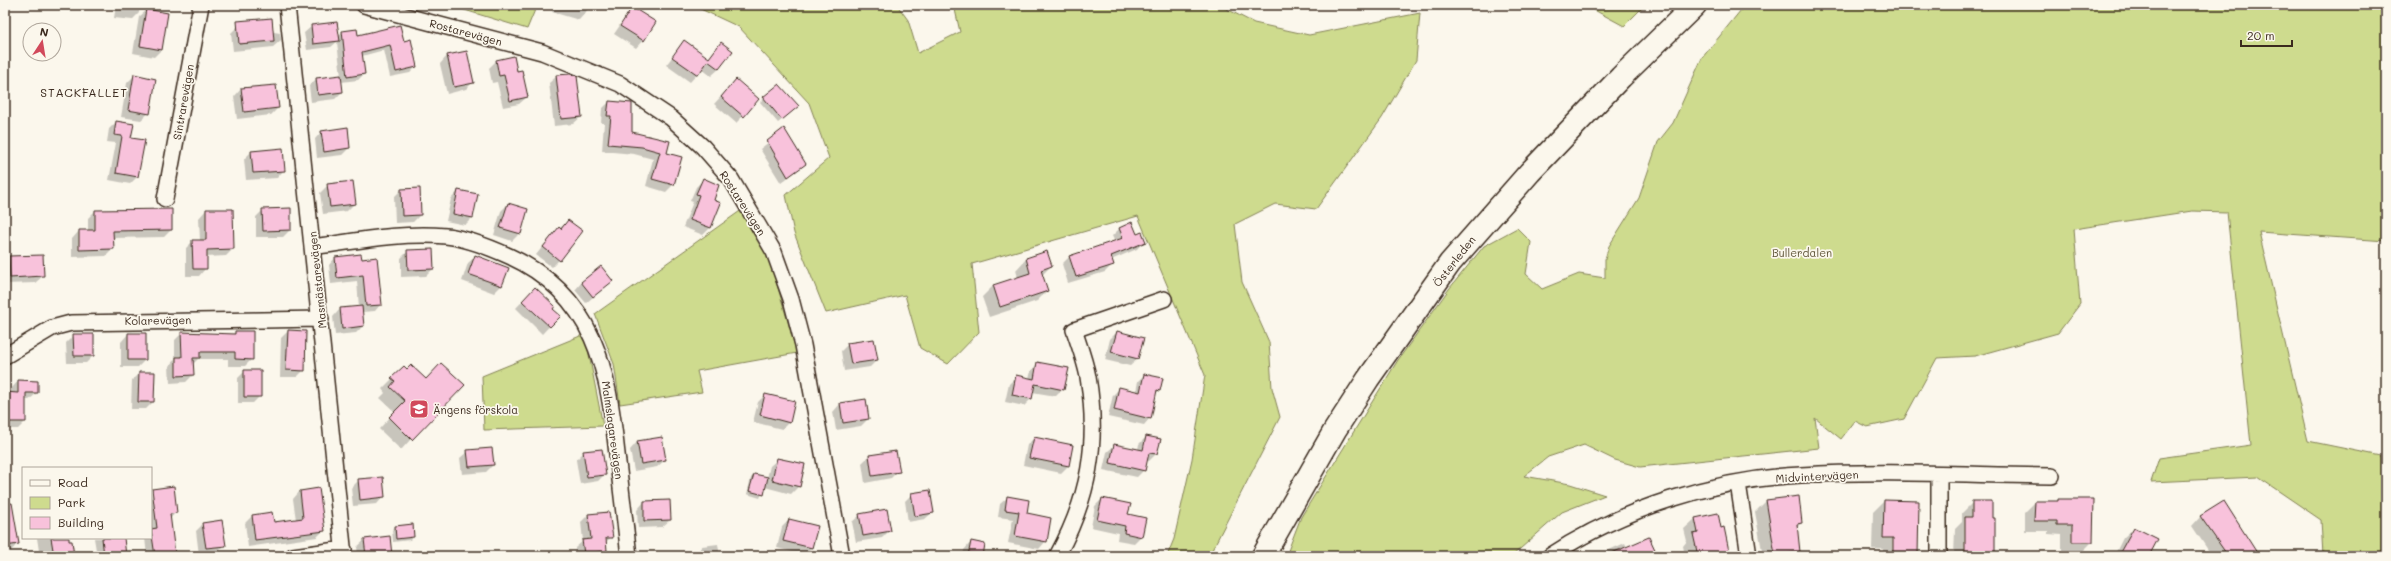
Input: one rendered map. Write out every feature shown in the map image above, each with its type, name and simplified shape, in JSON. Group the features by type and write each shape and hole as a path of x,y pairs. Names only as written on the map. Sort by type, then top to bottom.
{"main road":[{"name":"Österleden","path":"1263,556 1343,417 1450,263 1530,172 1621,77 1695,5"}],"street":[{"name":"Sintrarevägen","path":"166,199 201,5"},
{"name":"Rostarevägen","path":"364,5 542,52 620,84 671,118 702,147 731,179 774,252 791,299 803,345 842,556"},
{"name":"Masmästarevägen","path":"292,6 313,247 344,553"},
{"name":"Malmslagarevägen","path":"313,247 382,238 446,236 467,240 494,250 526,264 548,280 572,304 587,326 598,349 613,412 629,556"},
{"path":"1057,556 1081,506 1089,472 1093,439 1087,376 1074,330 1164,299"},
{"name":"Kolarevägen","path":"5,356 52,328 71,323 105,321 320,319"},
{"name":"Midvintervägen","path":"1550,556 1595,530 1632,513 1673,498 1738,483 1799,475 1867,473 2052,476"},
{"path":"1939,475 1939,556"},
{"path":"1738,483 1749,556"},
{"path":"293,556 344,553"}],"green space":[{"path":"448,5 537,5 527,29"},
{"path":"692,5 897,5 908,20 918,53 960,32 954,5 1219,5 1254,23 1309,35 1420,13 1416,60 1382,118 1316,209 1275,204 1235,224 1242,282 1269,342 1272,388 1280,417 1209,556 1167,556 1174,539 1192,459 1205,375 1138,216 972,264 979,332 948,364 920,348 905,295 826,313 794,233 786,195 829,158 809,103 739,27"},
{"path":"1585,5 1645,5 1624,26"},
{"name":"Bullerdalen","path":"1745,5 2386,5 2386,241 2259,232 2308,441 2386,457 2386,556 2323,556 2321,520 2258,477 2151,482 2159,458 2251,445 2227,212 2192,211 2074,229 2080,304 2058,333 1975,356 1937,358 1904,419 1867,427 1855,421 1841,439 1815,418 1819,448 1640,467 1615,460 1584,445 1548,457 1524,476 1570,484 1605,495 1562,512 1512,556 1286,556 1301,517 1398,360 1449,289 1484,246 1517,228 1531,242 1526,274 1542,289 1579,274 1605,278 1605,259 1609,246 1639,198 1658,142 1673,123 1702,58"},
{"path":"743,209 771,264 797,353 697,371 702,392 620,404 614,364 595,314"},
{"path":"585,334 603,426 484,430 482,376"}],"building":[{"path":"632,7 656,22 644,41 620,26"},
{"path":"146,9 168,13 162,50 140,46"},
{"path":"272,18 274,41 239,44 237,21"},
{"path":"337,22 340,41 313,44 311,25"},
{"path":"400,25 404,41 411,39 417,67 396,72 390,45 362,52 365,74 347,77 342,31 357,29 358,35"},
{"path":"684,40 709,58 721,42 733,51 719,69 708,61 698,75 672,57"},
{"path":"467,51 474,83 454,87 447,55"},
{"path":"514,56 517,71 522,70 528,97 510,101 504,75 499,76 496,60"},
{"path":"134,74 156,79 150,114 128,110"},
{"path":"571,74 577,76 582,117 561,119 556,75"},
{"path":"341,75 343,92 318,95 316,78"},
{"path":"736,79 759,99 744,117 721,97"},
{"path":"779,84 799,106 782,120 763,97"},
{"path":"276,85 279,108 244,112 241,88"},
{"path":"609,101 632,103 632,132 670,141 667,153 682,157 674,185 652,179 660,152 642,147 608,144 611,116 607,116"},
{"path":"116,121 134,124 131,138 145,140 138,177 116,173 122,136 114,135"},
{"path":"348,127 350,148 324,152 321,131"},
{"path":"784,128 806,164 788,177 767,141"},
{"path":"283,148 285,171 253,173 251,151"},
{"path":"703,178 719,185 714,200 721,203 711,228 690,220 699,195 696,194"},
{"path":"353,181 356,204 330,207 327,184"},
{"path":"420,188 421,215 402,216 401,189"},
{"path":"458,190 478,194 473,218 453,214"},
{"path":"508,203 528,209 521,234 500,228"},
{"path":"291,208 291,230 263,231 262,209"},
{"path":"172,209 172,230 113,231 114,249 79,250 79,230 95,230 95,210"},
{"path":"206,209 233,209 234,249 207,250 207,269 193,269 192,240 206,240"},
{"path":"568,220 583,231 560,261 543,247 559,227 561,229"},
{"path":"1132,222 1137,234 1142,232 1146,242 1111,256 1114,265 1076,277 1069,256 1123,238 1119,228"},
{"path":"433,249 434,269 408,270 407,250"},
{"path":"1047,251 1052,266 1041,270 1048,291 1000,307 993,285 1030,273 1026,258"},
{"path":"361,254 362,259 377,257 382,305 366,306 363,275 337,278 335,257"},
{"path":"43,255 44,276 10,278 9,256"},
{"path":"475,255 509,268 502,286 468,274"},
{"path":"601,266 613,281 593,297 581,282"},
{"path":"535,287 555,306 553,309 561,316 550,327 522,301"},
{"path":"362,306 364,326 342,329 340,308"},
{"path":"288,330 306,331 305,371 286,370"},
{"path":"235,331 253,331 253,360 235,359 235,352 200,352 200,358 193,358 194,375 176,376 176,357 182,357 181,332 235,334"},
{"path":"1117,331 1144,338 1138,359 1111,352"},
{"path":"128,333 146,333 146,360 128,360"},
{"path":"73,334 94,334 94,356 74,356"},
{"path":"874,339 878,360 851,364 847,343"},
{"path":"1037,362 1069,368 1064,390 1035,384 1032,399 1012,395 1016,375 1034,379"},
{"name":"Ängens förskola","path":"441,363 465,385 412,440 389,417 405,401 390,387 395,381 391,378 404,366 407,369 411,365 426,379"},
{"path":"244,370 261,370 261,397 244,397"},
{"path":"139,372 155,372 154,402 138,402"},
{"path":"1144,374 1163,378 1160,391 1157,390 1151,419 1114,410 1119,387 1140,392"},
{"path":"18,380 38,381 38,393 26,393 26,422 7,422 5,392 18,393"},
{"path":"765,394 795,401 790,423 760,415"},
{"path":"866,399 869,419 843,423 840,403"},
{"path":"1146,436 1161,439 1157,454 1149,453 1145,471 1110,463 1114,444 1143,450"},
{"path":"662,437 666,460 641,464 637,441"},
{"path":"1034,437 1073,445 1069,466 1029,458"},
{"path":"492,448 494,465 469,467 467,450"},
{"path":"602,449 606,475 587,477 583,451"},
{"path":"896,451 900,472 872,476 869,455"},
{"path":"777,458 805,464 800,487 772,480"},
{"path":"754,474 768,477 764,495 749,491"},
{"path":"383,477 385,497 360,500 358,479"},
{"path":"174,486 177,513 170,514 175,554 155,556 152,529 157,528 152,489"},
{"path":"319,488 325,531 255,540 252,515 272,512 274,522 303,518 300,491"},
{"path":"930,490 934,513 915,516 911,493"},
{"path":"1007,496 1029,500 1027,513 1051,518 1047,542 1015,536 1019,512 1005,510"},
{"path":"1799,496 1802,523 1797,524 1800,552 1775,555 1766,500"},
{"path":"1102,498 1131,504 1128,514 1146,518 1142,537 1124,533 1125,526 1097,520"},
{"path":"2058,499 2094,499 2093,542 2072,542 2072,525 2057,525 2057,521 2034,521 2035,501 2058,501"},
{"path":"670,500 671,520 644,521 644,501"},
{"path":"1884,500 1919,501 1918,556 1893,556 1893,538 1883,538"},
{"path":"1972,501 1992,501 1992,518 1995,518 1995,554 1965,554 1965,517 1972,517"},
{"path":"2224,501 2259,556 2228,556 2200,516"},
{"path":"12,503 19,544 5,546 5,504"},
{"path":"887,509 891,531 863,536 859,514"},
{"path":"609,512 613,538 606,538 607,551 584,554 582,540 591,539 588,514"},
{"path":"1718,513 1721,528 1724,527 1730,556 1698,556 1693,534 1698,533 1695,518"},
{"path":"789,519 818,526 812,548 783,541"},
{"path":"222,520 226,546 206,548 202,523"},
{"path":"413,524 414,537 396,539 395,526"},
{"path":"2134,527 2158,539 2149,556 2118,556"},
{"path":"390,536 392,556 366,556 364,539"},
{"path":"1649,537 1658,556 1605,556"},
{"path":"51,539 69,539 69,541 72,541 74,556 54,556"},
{"path":"102,539 124,539 126,556 104,556"},
{"path":"971,541 985,544 983,556 968,556"}],"place":[{"name":"Ängens förskola","path":"419,409"}],"district":[{"name":"STACKFALLET","path":"84,92"}]}
